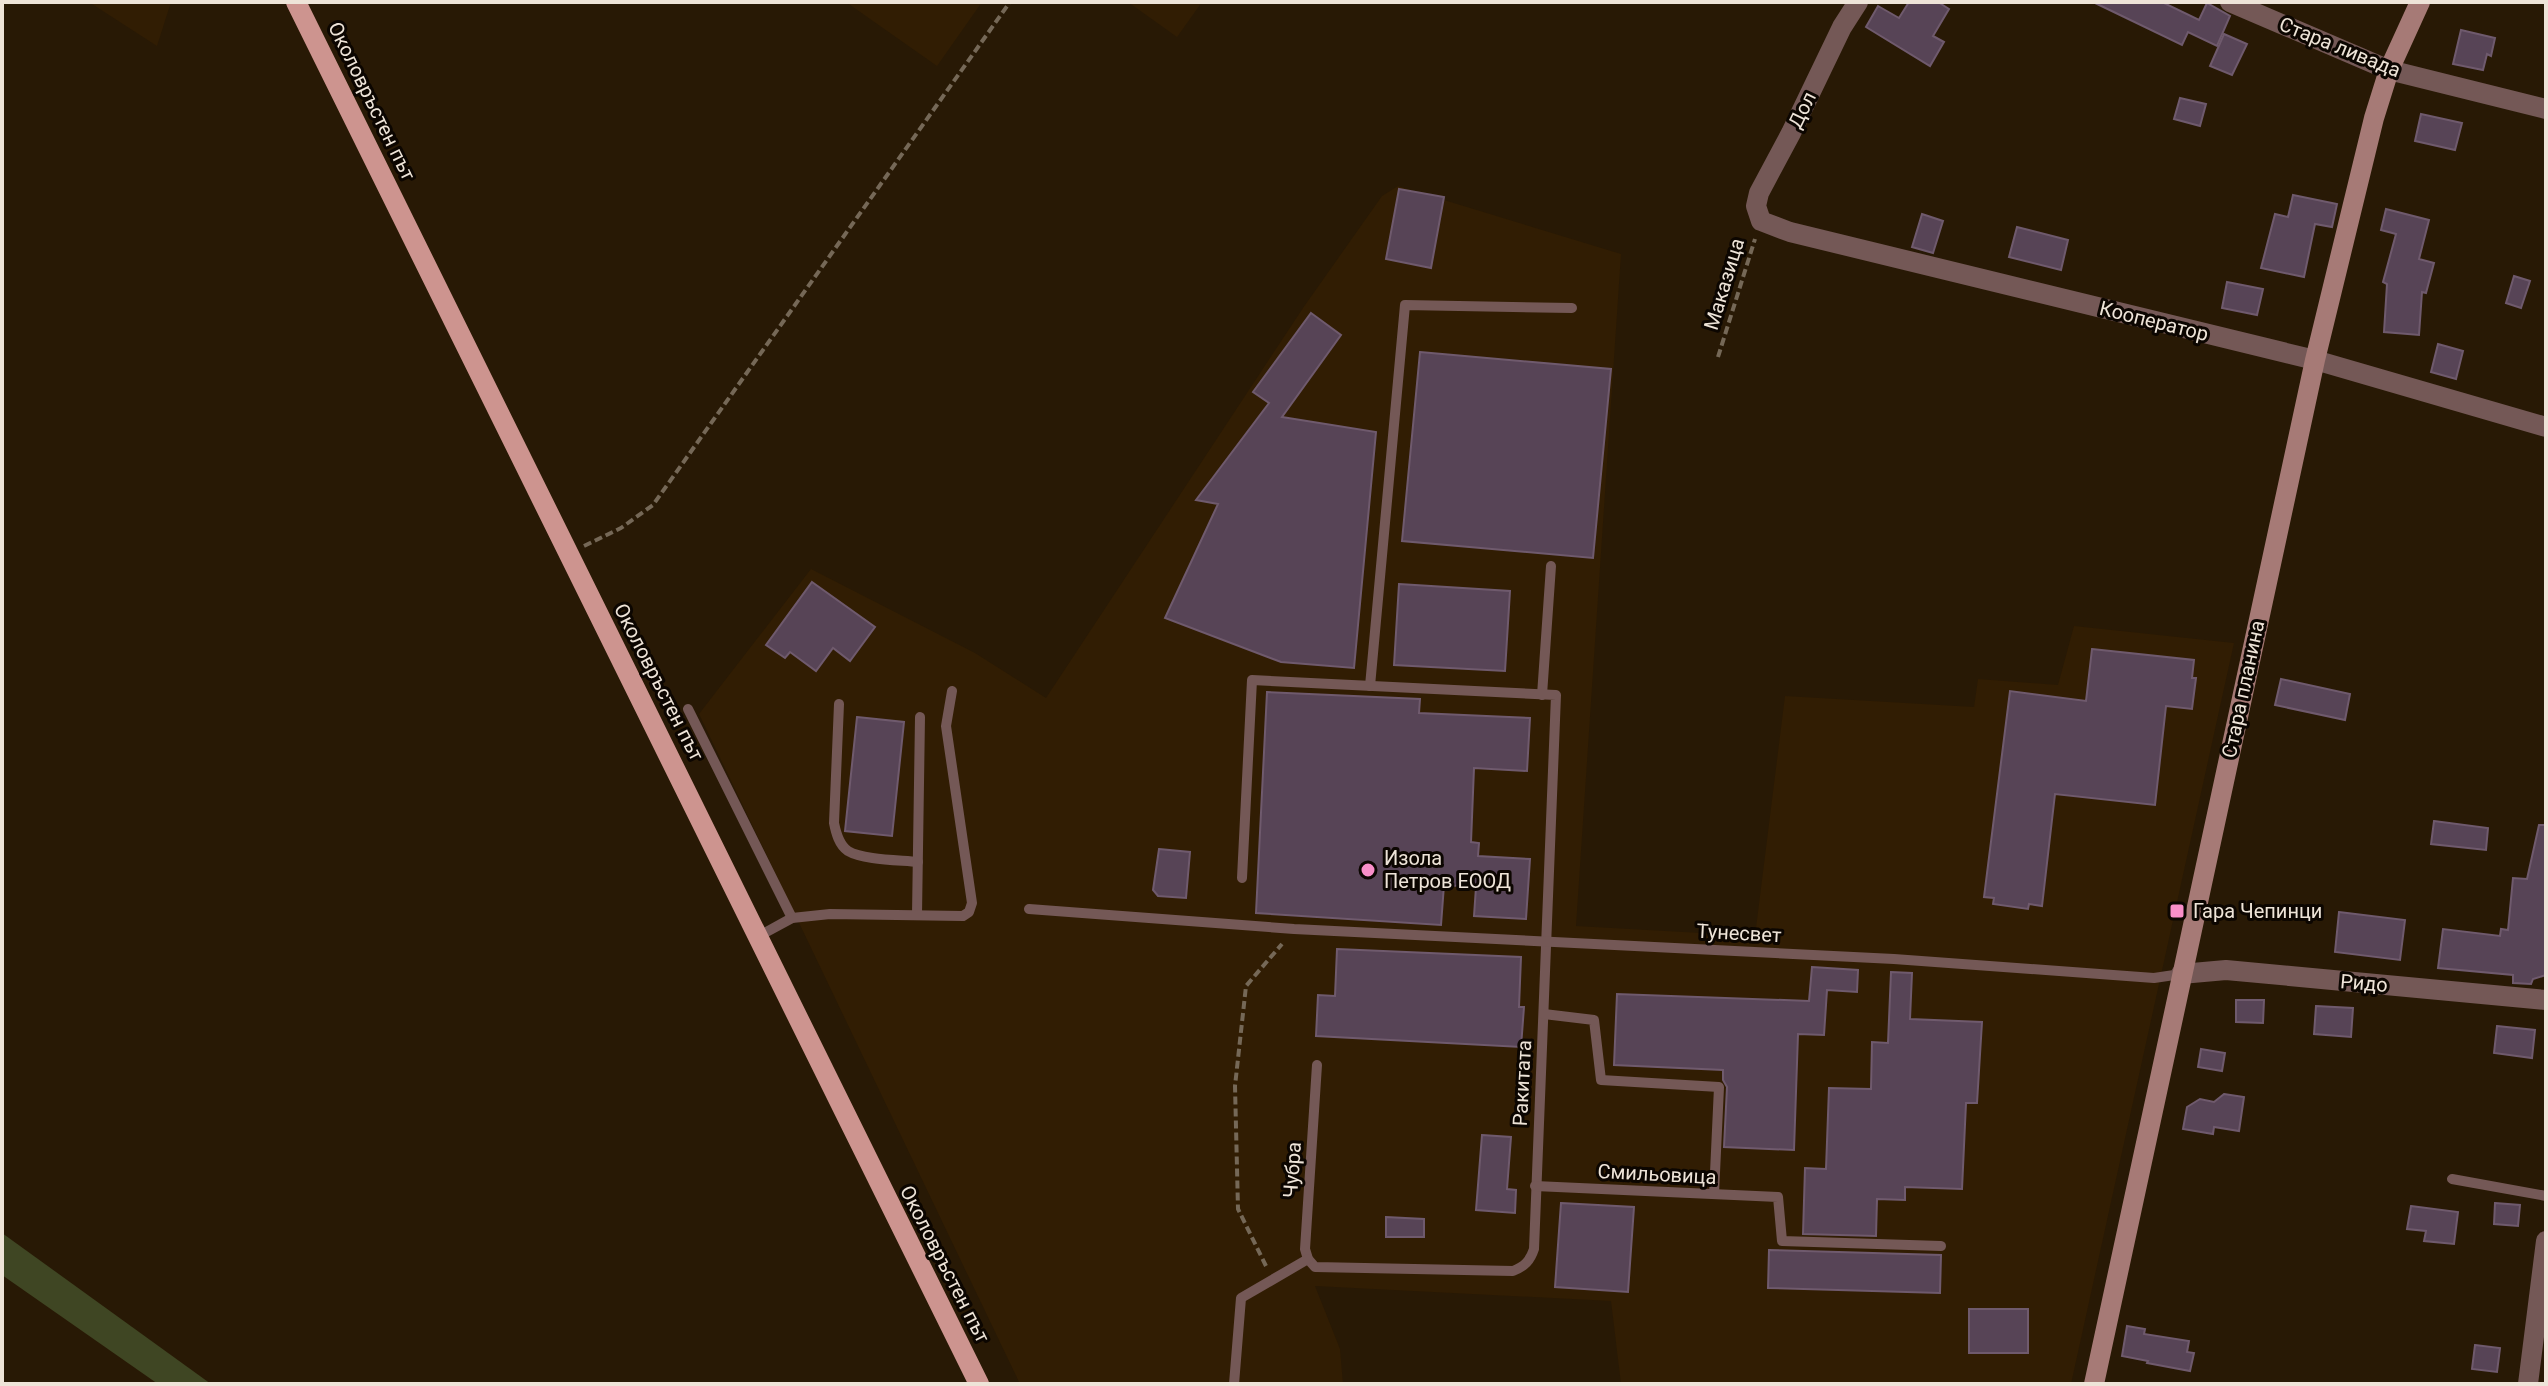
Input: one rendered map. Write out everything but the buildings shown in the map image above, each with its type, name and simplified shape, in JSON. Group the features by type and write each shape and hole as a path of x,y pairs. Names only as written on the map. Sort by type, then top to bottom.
{"main road":[{"name":"Околовръстен път","path":"296,2 979,1384"}],"street":[{"name":"Дол","path":"1761,221 1756,206 1759,193 1842,27 1858,2"},
{"name":"Стара ливада","path":"2230,2 2389,70 2546,109"},
{"name":"Стара планина","path":"2094,1384 2315,360 2374,118 2389,70 2420,2"},
{"name":"Кооператор","path":"1761,221 1790,232 2315,360 2546,427"},
{"name":"Ридо","path":"2181,974 2226,970 2546,1000"},
{"path":"2528,1384 2546,1241"}],"lane":[{"path":"1370,686 1405,305 1572,308"},
{"path":"1242,878 1252,680 1542,695 1551,566"},
{"path":"759,936 792,918 830,914 963,916 969,912 972,903 946,726 952,691"},
{"name":"Ракитата","path":"1308,1259 1315,1267 1322,1268 1513,1271 1530,1260 1534,1249 1556,695 1542,695"},
{"path":"839,704 834,823 838,839 846,850 861,855 918,862"},
{"path":"688,709 792,918"},
{"path":"917,915 920,717"},
{"name":"Тунесвет","path":"1029,909 1294,929 1894,959 2154,978 2181,974"},
{"path":"1544,1014 1594,1020 1601,1080 1719,1087 1714,1194"},
{"name":"Чубра","path":"1308,1259 1305,1249 1317,1065"},
{"path":"2452,1179 2546,1196"},
{"name":"Смильовица","path":"1535,1186 1778,1197 1782,1241 1941,1246"},
{"path":"1234,1384 1241,1298 1308,1259"}],"path":[{"path":"568,553 621,528 653,505 1010,2"},
{"name":"Маказица","path":"1718,357 1761,221"},
{"path":"1273,1279 1238,1209 1235,1086 1246,986 1294,929"}],"shaded area":[{"path":"89,2 171,2 157,46"},
{"path":"846,2 982,2 937,66"},
{"path":"1128,2 1202,2 1177,37"},
{"path":"1398,186 1621,254 1576,926 1755,936 1785,696 1974,707 1978,679 2058,685 2074,626 2234,643 2071,1384 1621,1384 1611,1301 1315,1286 1340,1349 1343,1384 1020,1384 699,714 811,569 975,653 1046,698 1303,308 1382,196"}],"green space":[{"path":"2,1233 211,1384 158,1384 2,1275"}],"place":[{"name":"Изола Петров ЕООД","path":"1368,870"},
{"name":"Гара Чепинци","path":"2177,911"}]}
